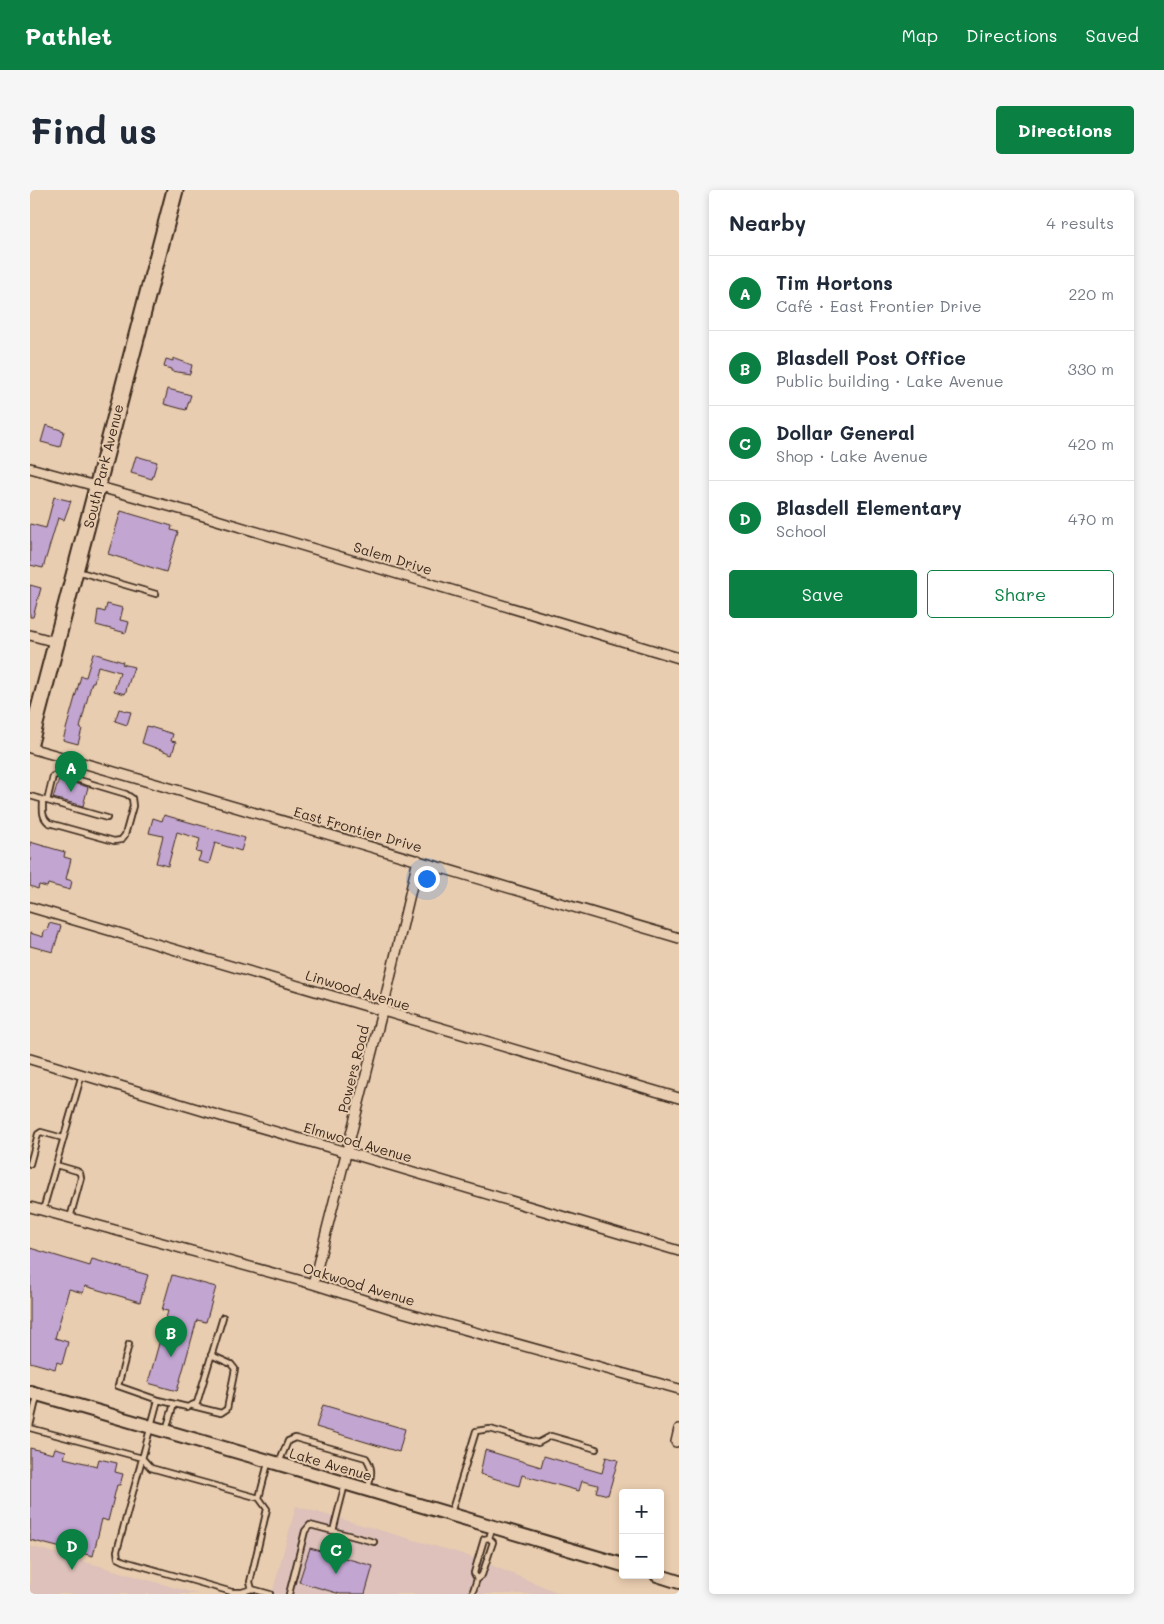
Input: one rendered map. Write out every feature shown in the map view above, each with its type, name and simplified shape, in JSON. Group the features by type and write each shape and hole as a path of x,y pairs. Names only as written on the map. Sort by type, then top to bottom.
{"main road":[{"name":"South Park Avenue","path":"30,743 175,190"}],"street":[{"name":"Salem Drive","path":"30,468 187,511 679,658"},
{"path":"30,635 56,642"},
{"name":"East Frontier Drive","path":"30,748 418,860 679,938"},
{"name":"Powers Road","path":"313,1284 382,1012 418,860"},
{"name":"Linwood Avenue","path":"30,907 679,1098"},
{"name":"Elmwood Avenue","path":"30,1059 679,1251"},
{"name":"Oakwood Avenue","path":"30,1207 313,1284 402,1312 679,1389"},
{"name":"Lake Avenue","path":"34,1393 451,1515 491,1533 619,1564"},
{"path":"676,1442 679,1429"},
{"path":"664,1577 679,1582"}],"lane":[{"path":"76,571 156,594"},
{"path":"59,774 126,794 132,798 134,806 125,835 121,840 114,841 49,823 45,820 42,812 45,800 53,776 59,774"},
{"path":"30,796 107,818"},
{"path":"43,1211 82,1074"},
{"path":"30,1164 38,1134 41,1132 64,1138"},
{"path":"56,1165 80,1173 81,1178 70,1218"},
{"path":"191,1406 197,1403 222,1318"},
{"path":"129,1344 118,1386 158,1400 221,1414 227,1410 235,1369 231,1364 211,1355"},
{"path":"34,1393 30,1427 142,1458 151,1468 259,1498 267,1509 250,1582 252,1589"},
{"path":"158,1400 117,1551 118,1558 232,1592 252,1589 270,1594"},
{"path":"166,1431 174,1404"},
{"path":"451,1515 476,1431 490,1429 538,1442 551,1436 596,1449"},
{"path":"259,1498 274,1462 288,1440 295,1438 366,1458 372,1471 368,1490"},
{"path":"333,1531 345,1483"},
{"path":"289,1594 305,1531 310,1525 374,1542"},
{"path":"472,1594 477,1579 482,1575 493,1542 491,1533 484,1539 474,1573 477,1579"}],"shaded area":[{"path":"296,1506 466,1555 562,1594 272,1594"},
{"path":"30,1546 197,1594 30,1594"}],"building":[{"path":"173,358 192,365 190,374 171,371 171,369 164,367 166,359 173,361"},
{"path":"168,389 191,395 186,410 164,404"},
{"path":"46,425 64,431 60,447 41,442"},
{"path":"136,456 157,462 152,479 131,473"},
{"path":"54,497 71,501 64,520 58,518 43,568 30,565 30,524 46,528"},
{"path":"121,511 172,526 171,530 178,532 166,572 108,554"},
{"path":"30,585 41,588 33,617 30,617"},
{"path":"107,604 123,608 120,620 129,622 126,633 96,625 98,610 105,612"},
{"path":"93,653 134,667 125,694 114,691 120,672 98,666 86,704 78,744 63,740 81,676 86,677"},
{"path":"119,709 131,712 127,725 115,721"},
{"path":"147,726 173,734 171,741 176,742 172,754 142,743"},
{"path":"59,779 88,787 83,806 53,798"},
{"path":"164,815 245,838 241,851 215,843 209,864 198,861 201,853 196,852 200,839 177,832 168,866 156,863 163,836 149,833 153,818 162,821"},
{"path":"30,842 65,852 64,857 71,859 66,879 72,881 70,890 48,884 47,887 39,885 38,889 30,886"},
{"path":"49,923 61,926 53,952 30,946 30,933 43,937 44,930 47,931"},
{"path":"30,1248 90,1266 92,1259 148,1275 140,1302 85,1286 83,1293 69,1289 55,1338 68,1342 62,1364 57,1362 55,1369 30,1362"},
{"path":"172,1275 216,1287 206,1322 197,1320 177,1391 148,1383 168,1311 162,1310"},
{"path":"323,1405 405,1429 399,1452 316,1427"},
{"path":"30,1448 53,1454 55,1448 66,1451 64,1458 97,1466 99,1459 117,1463 115,1472 123,1474 120,1485 117,1485 108,1521 102,1519 93,1556 30,1540"},
{"path":"485,1450 541,1467 544,1456 602,1473 606,1457 618,1460 608,1495 596,1492 598,1485 582,1481 579,1491 522,1475 519,1486 480,1474"},
{"path":"310,1548 373,1566 365,1594 340,1594 299,1582"}],"place":[{"name":"Tim Hortons","path":"71,792"},
{"name":"Blasdell Post Office","path":"171,1357"},
{"name":"Blasdell Elementary","path":"72,1570"},
{"name":"Dollar General","path":"336,1574"}]}
